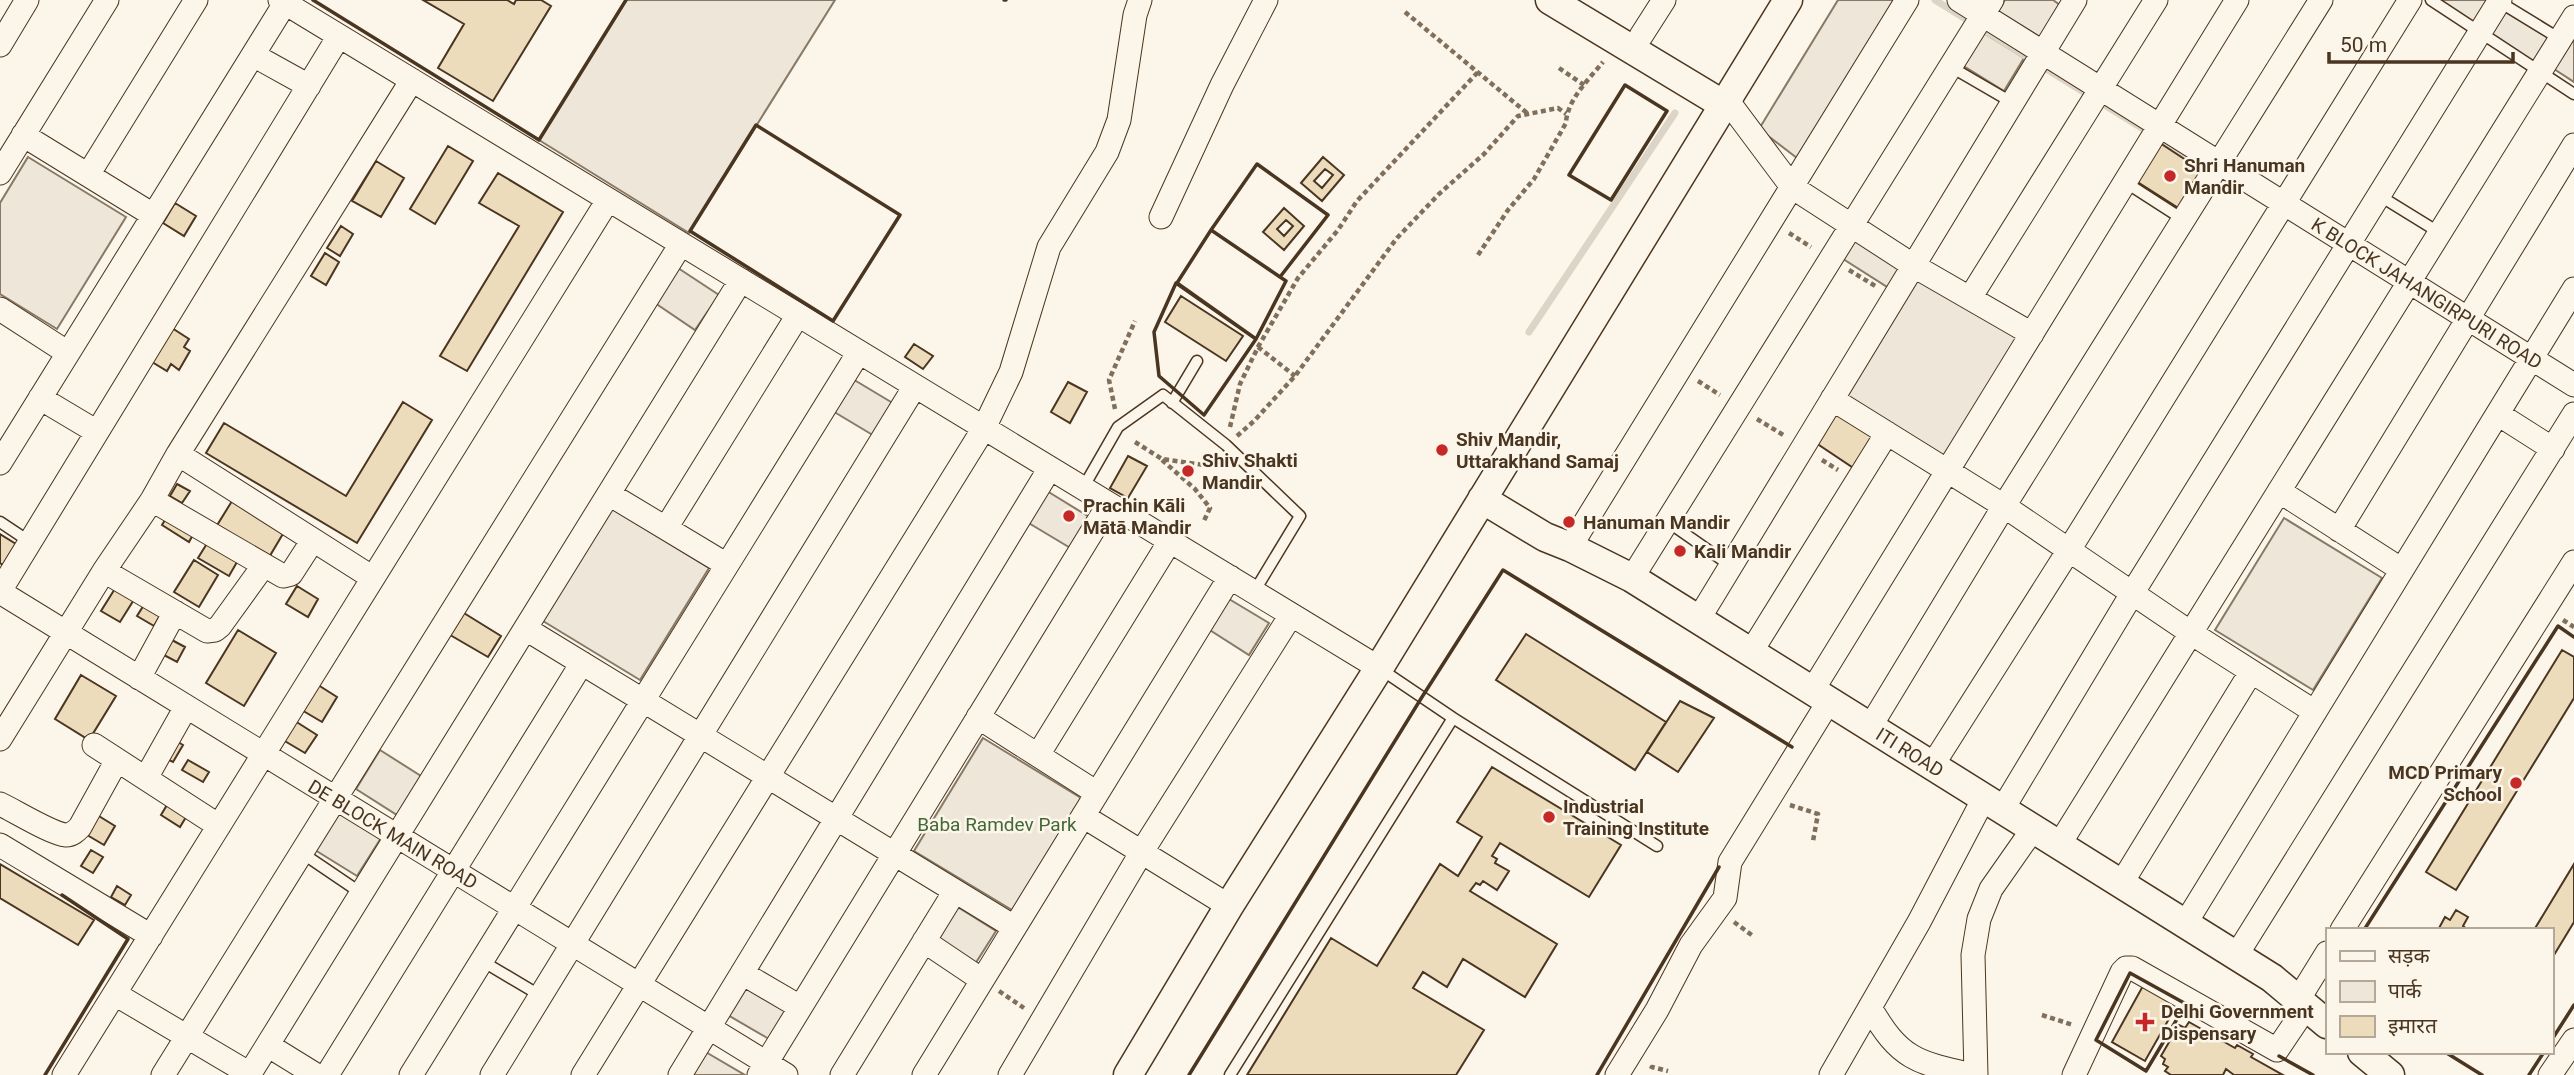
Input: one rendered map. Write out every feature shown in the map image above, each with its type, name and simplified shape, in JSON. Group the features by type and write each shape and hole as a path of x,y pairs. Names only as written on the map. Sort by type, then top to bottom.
{"street":[{"path":"0,45 27,0"},
{"path":"0,173 107,0"},
{"path":"88,175 196,0"},
{"path":"583,1075 984,428 1011,372 1049,247 1107,152 1119,120 1130,39 1140,0"},
{"path":"1161,217 1222,85 1266,0"},
{"path":"1550,0 1582,4 1630,39 1728,99 1792,187 1914,266 2032,334"},
{"path":"1630,39 1664,0"},
{"path":"1128,1075 1229,906 1379,668 1788,0"},
{"path":"1570,547 1907,0"},
{"name":"K BLOCK JAHANGIRPURI ROAD","path":"1959,0 1988,8 2043,53 2574,385"},
{"path":"1970,298 2156,0"},
{"path":"1618,1075 1657,1010 1691,945 1725,898 1730,862 1771,794 1821,696 1948,471 2237,0"},
{"path":"1870,727 2004,506 2321,0"},
{"path":"1932,766 2410,0"},
{"path":"0,463 284,1 1379,668"},
{"path":"1699,620 2072,1"},
{"path":"1840,1073 1870,1007 1919,922 1993,804 2133,592 2350,245 2498,1"},
{"path":"1632,578 1988,8"},
{"path":"2059,845 2574,17"},
{"path":"0,591 339,36"},
{"path":"253,55 309,86"},
{"path":"0,739 104,571 152,500 178,454 412,80"},
{"path":"23,135 153,215"},
{"path":"2339,530 2468,318 2571,156"},
{"path":"64,1075 608,200"},
{"path":"163,1075 681,244"},
{"path":"115,994 250,1074 741,280"},
{"path":"2185,924 2574,289"},
{"path":"2,314 68,353"},
{"path":"666,528 798,315"},
{"path":"411,1075 859,352"},
{"path":"492,1075 915,386"},
{"path":"40,398 97,432"},
{"path":"1832,400 2004,506 2190,633 2315,712"},
{"path":"2498,414 2553,449"},
{"path":"2236,956 2574,414"},
{"path":"1751,652 1887,433"},
{"path":"178,454 373,578"},
{"path":"680,1075 1050,468"},
{"path":"2279,491 2402,570"},
{"path":"609,494 727,565"},
{"name":"ITI ROAD","path":"1482,499 1545,537 1632,578 2272,978 2310,1010"},
{"path":"152,500 264,565 288,576 313,540"},
{"path":"763,1069 1109,504"},
{"path":"1038,755 1170,541"},
{"path":"2343,928 2574,562"},
{"path":"104,571 207,631 220,626 264,565"},
{"path":"923,1075 1230,577"},
{"name":"DE BLOCK MAIN ROAD","path":"0,591 709,1027 763,1069 786,1075"},
{"path":"139,678 176,612"},
{"path":"1010,1075 1141,853 1291,615"},
{"path":"526,629 1014,927"},
{"path":"327,1075 582,663"},
{"path":"2121,884 2251,672"},
{"path":"145,778 186,707"},
{"path":"978,717 1097,793"},
{"path":"94,745 219,826"},
{"path":"0,804 54,831 65,835 74,833 80,827 117,760"},
{"path":"1083,816 1229,906"},
{"path":"1870,1007 1883,1030 1899,1048 1916,1060 1974,1075 1973,955 1979,919 1991,889 2033,829"},
{"path":"0,845 151,936"},
{"path":"842,1075 955,891"},
{"path":"924,941 982,979"},
{"path":"2074,1075 2126,968 2139,971 2277,1050 2310,1010 2326,956"},
{"path":"742,973 800,1007"},
{"path":"2550,1075 2574,1040"},
{"path":"269,1046 316,1075"},
{"path":"2364,1054 2390,1075"}],"lane":[{"path":"2431,0 2574,94"},
{"path":"2498,1 2560,39"},
{"path":"1951,67 2012,103"},
{"path":"2125,182 2184,220"},
{"path":"2380,196 2440,233"},
{"path":"1172,403 1197,361"},
{"path":"1083,488 1118,427 1163,395 1226,445 1300,516 1254,592"},
{"path":"0,522 30,542"},
{"path":"1668,522 1731,566"},
{"path":"1379,668 1453,718 1657,846"},
{"path":"1230,1075 1453,718"},
{"path":"302,853 361,893"},
{"path":"482,961 541,996"}],"path":[{"path":"1405,12 1528,113"},
{"path":"1478,255 1508,210 1534,179 1566,123 1566,114 1584,85 1630,39"},
{"path":"1559,68 1584,85"},
{"path":"1226,445 1240,384 1298,278 1338,230 1357,201 1478,72"},
{"path":"1162,459 1211,466 1226,445 1254,421 1295,376 1397,238 1438,194 1484,154 1518,116 1558,108 1566,114"},
{"path":"1118,427 1110,380 1135,321"},
{"path":"1258,347 1295,376"},
{"path":"1679,369 1857,482"},
{"path":"1135,442 1162,459 1195,489 1210,508 1203,523"},
{"path":"1771,794 1798,809 1818,814 1814,841"},
{"path":"982,979 1042,1020"},
{"path":"2042,1015 2062,1020 2093,1034"}],"green space":[{"path":"626,0 835,0 689,233 539,140"},
{"path":"1838,0 1894,0 1797,158 1759,129"},
{"path":"2005,0 2053,0 2060,5 2040,37 1998,11"},
{"path":"2434,0 2489,0 2474,24"},
{"path":"2504,11 2554,41 2539,65 2490,35"},
{"path":"1982,32 2024,58 2004,91 1962,65"},
{"path":"2574,36 2574,82 2554,69"},
{"path":"28,157 126,217 57,329 0,294 0,203"},
{"path":"1855,233 1907,265 1892,290 1840,257"},
{"path":"678,268 719,295 695,330 655,303"},
{"path":"1919,278 2018,337 1944,458 1846,398"},
{"path":"851,378 896,405 876,437 831,410"},
{"path":"1047,491 1091,518 1072,549 1027,522"},
{"path":"611,508 709,568 640,680 543,621"},
{"path":"2284,518 2382,578 2313,690 2215,630"},
{"path":"1224,596 1269,623 1249,655 1205,627"},
{"name":"Baba Ramdev Park","path":"983,738 1081,798 1012,910 914,851"},
{"path":"380,750 421,776 397,815 356,789"},
{"path":"339,812 381,838 357,876 315,850"},
{"path":"956,906 996,931 975,964 936,938"},
{"path":"746,980 789,1005 769,1039 726,1014"},
{"path":"704,1051 745,1075 690,1075"}],"building":[{"path":"423,0 507,0 514,4 516,0 541,0 551,6 493,101 438,68 464,24"},
{"name":"Shri Hanuman Mandir","path":"2160,143 2204,172 2180,209 2136,181"},
{"path":"448,146 473,161 435,224 410,209"},
{"path":"1323,157 1344,175 1322,201 1301,183","holes":["1325,169 1333,175 1322,188 1314,181"]},
{"path":"376,161 404,178 381,217 352,201"},
{"path":"498,173 563,212 467,371 440,356 519,226 479,203"},
{"path":"175,203 196,216 184,236 163,223"},
{"path":"1284,208 1304,226 1284,250 1263,232","holes":["1286,220 1293,226 1284,236 1277,229"]},
{"path":"341,226 353,234 340,256 327,248"},
{"path":"325,253 339,262 326,285 311,276"},
{"path":"1181,296 1243,336 1226,361 1165,322"},
{"path":"172,328 189,339 184,347 190,351 179,370 171,364 167,371 152,362"},
{"path":"914,344 933,356 923,369 905,357"},
{"path":"1068,382 1087,392 1070,423 1051,412"},
{"path":"403,402 432,420 357,543 206,453 224,423 346,496"},
{"path":"1834,408 1880,437 1858,471 1813,441"},
{"path":"1128,456 1147,466 1128,498 1110,488"},
{"path":"177,484 190,491 182,503 170,496"},
{"path":"232,501 284,532 268,559 216,527"},
{"path":"168,515 195,531 189,542 162,525"},
{"path":"0,534 16,544 3,565 0,563"},
{"path":"211,537 241,555 229,576 198,558"},
{"path":"194,560 218,575 199,607 174,592"},
{"path":"297,586 318,599 308,617 286,604"},
{"path":"116,587 135,598 120,622 101,611"},
{"path":"149,597 165,607 154,626 137,616"},
{"path":"459,610 501,636 488,657 445,632"},
{"path":"238,630 276,653 244,706 206,683"},
{"path":"1526,634 1666,722 1635,770 1496,680"},
{"path":"170,639 185,647 177,662 162,654"},
{"path":"2562,650 2574,657 2574,698 2456,890 2426,872"},
{"path":"81,675 116,696 89,740 55,719"},
{"path":"315,683 337,697 322,722 300,709"},
{"path":"1680,701 1714,718 1678,772 1647,752"},
{"path":"295,721 317,735 305,753 283,740"},
{"path":"173,739 183,745 173,762 163,757"},
{"path":"188,760 209,772 203,782 182,770"},
{"path":"1492,767 1621,845 1589,897 1500,843 1492,856 1497,859 1495,863 1509,871 1497,890 1483,881 1480,885 1476,883 1470,891 1557,944 1525,997 1463,959 1447,987 1423,972 1413,988 1484,1030 1456,1075 1247,1075 1331,938 1377,966 1440,864 1458,876 1482,837 1457,822"},
{"path":"170,800 189,812 180,827 161,815"},
{"path":"94,813 115,826 104,845 82,832"},
{"path":"91,850 103,857 93,873 81,866"},
{"path":"0,864 94,920 78,945 0,898"},
{"path":"2574,864 2574,922 2553,957 2553,928 2535,928"},
{"path":"117,886 131,895 125,905 111,897"},
{"path":"2456,910 2468,917 2463,926 2466,928 2439,928 2445,917 2450,920"},
{"name":"Delhi Government Dispensary","path":"2144,984 2178,1003 2145,1061 2112,1042"},
{"path":"2189,1022 2235,1048 2237,1045 2253,1054 2251,1057 2283,1075 2234,1075 2226,1069 2223,1075 2171,1075 2165,1071 2168,1067 2163,1064 2165,1059 2161,1056 2179,1025 2185,1028"}],"waterway":[{"path":"1935,0 2211,171"},
{"path":"1529,332 1675,113"}],"wall":[{"path":"313,0 539,140 626,0"},
{"path":"1625,85 1667,111 1611,200 1569,175 1625,85"},
{"path":"756,125 900,215 833,321 690,231 756,125"},
{"path":"1257,164 1328,215 1280,277 1211,230 1257,164"},
{"path":"1211,230 1286,281 1256,339 1177,283 1211,230"},
{"path":"1176,283 1256,339 1204,415 1159,376 1154,332 1176,283"},
{"path":"1189,1075 1503,570 1792,747"},
{"path":"2365,928 2558,626 2574,637"},
{"path":"1597,1075 1719,867"},
{"path":"45,1075 128,939 62,895"},
{"path":"2130,973 2186,1004 2146,1071 2096,1040 2130,973"},
{"path":"2553,1038 2574,1005"},
{"path":"2448,1054 2482,1075"},
{"path":"2529,1075 2543,1054"},
{"path":"2279,1056 2313,1075"}],"place":[{"name":"Shri Hanuman Mandir","path":"2170,176"},
{"name":"Shiv Mandir, Uttarakhand Samaj","path":"1442,450"},
{"name":"Shiv Shakti Mandir","path":"1188,471"},
{"name":"Prachin Kāli Mātā Mandir","path":"1069,516"},
{"name":"Hanuman Mandir","path":"1569,522"},
{"name":"Kali Mandir","path":"1680,551"},
{"name":"MCD Primary School","path":"2516,783"},
{"name":"Industrial Training Institute","path":"1549,817"},
{"name":"Delhi Government Dispensary","path":"2145,1022"}]}
